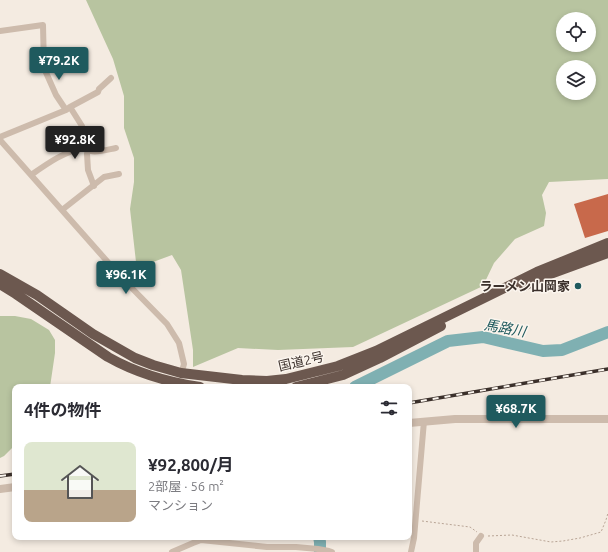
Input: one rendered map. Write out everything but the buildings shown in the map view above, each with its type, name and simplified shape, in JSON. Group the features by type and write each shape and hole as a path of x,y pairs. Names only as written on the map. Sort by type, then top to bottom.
{"highway":[{"name":"国道2号","path":"0,274 32,292 93,334 136,358 153,365 181,373 242,380 267,381 286,379 338,366 376,351 537,272 608,243"},
{"name":"国道2号","path":"308,384 343,375 380,358 466,313 542,277 608,253"},
{"path":"0,267 47,296 77,317 93,334"},
{"path":"0,284 108,357 133,370 173,384"},
{"path":"0,291 36,312 76,339 88,344"}],"street":[{"path":"0,31 43,25 44,68 56,95 82,126 88,148 88,170 94,186"},
{"path":"0,137 68,108 98,92 110,78"},
{"path":"0,140 121,277 167,324 179,343 184,364 179,384"},
{"path":"30,175 57,157 77,149 86,147 90,151 103,151 116,148"},
{"path":"62,210 104,177 120,174"},
{"path":"412,423 455,419 496,418 608,420"},
{"path":"411,552 414,538 424,421"},
{"path":"0,489 12,487"},
{"path":"476,552 476,543 481,536"},
{"path":"172,552 199,540"},
{"path":"209,540 267,547 328,551"}],"path":[{"path":"415,520 470,527 481,536 512,535 551,542 580,538 601,532 608,513"}],"green space":[{"path":"86,0 608,0 608,179 549,182 542,195 546,213 544,226 515,239 494,263 483,286 353,347 278,350 238,348 193,367 193,350 181,270 172,255 145,265 136,262 130,209 134,182 134,158 124,128 124,96 113,59"},
{"path":"0,316 15,316 31,319 49,330 55,340 55,353 50,384 12,384 12,448 0,458"}],"waterway":[{"name":"馬路川","path":"361,384 448,341 483,337 543,351 562,350 608,332"},
{"name":"馬路川","path":"320,540 320,552"}],"railway":[{"path":"412,402 608,369"},
{"path":"0,476 12,474"}],"place":[{"name":"ラーメン山岡家","path":"578,286"}]}
